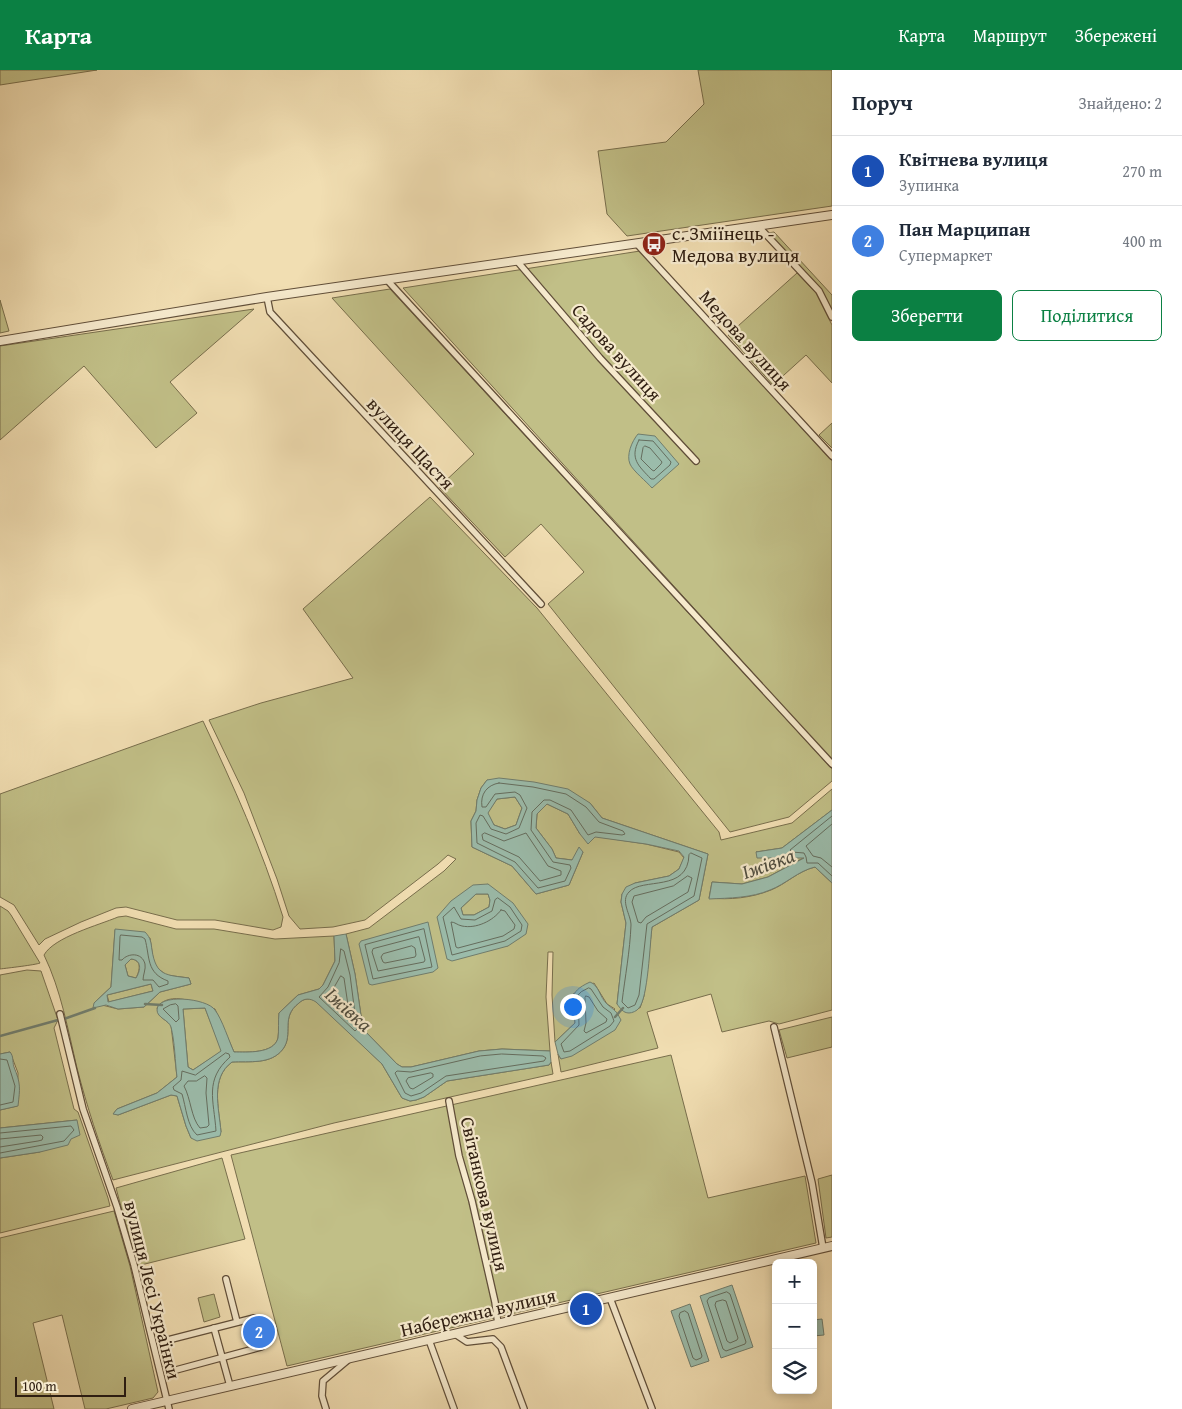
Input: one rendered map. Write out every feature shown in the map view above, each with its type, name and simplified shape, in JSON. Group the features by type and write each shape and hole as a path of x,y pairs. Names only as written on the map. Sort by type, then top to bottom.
{"street":[{"path":"0,341 267,297 388,281 832,215"},
{"path":"758,226 819,291 832,317"},
{"name":"Медова вулиця","path":"637,244 832,456"},
{"name":"Садова вулиця","path":"517,262 600,358 696,461"},
{"path":"388,281 832,764"},
{"name":"вулиця Щастя","path":"267,297 270,312 540,604"},
{"name":"вулиця Лесі Українки","path":"60,1014 88,1126 110,1186 134,1265 169,1409"},
{"path":"774,1027 812,1183 823,1248"},
{"name":"Світанкова вулиця","path":"449,1101 459,1156 472,1201 496,1302 498,1324"},
{"name":"Набережна вулиця","path":"132,1409 832,1246"},
{"path":"226,1280 238,1322"},
{"path":"610,1298 652,1409"},
{"path":"168,1340 254,1318"},
{"path":"214,1328 230,1386"},
{"path":"455,1334 467,1342 494,1339 501,1347 524,1409"},
{"path":"429,1340 454,1409"},
{"path":"176,1370 261,1347"},
{"path":"326,1409 322,1396 323,1382 349,1358"}],"shaded area":[{"path":"0,70 97,70 0,85"},
{"path":"698,70 832,70 832,206 627,236 607,214 598,151 666,142 704,104"},
{"path":"774,232 832,295 832,311 821,289 768,233"},
{"path":"640,251 832,461 832,760 403,288"},
{"path":"797,273 816,293 832,325 832,383 806,355 773,385 728,335"},
{"path":"390,289 832,769 832,781 789,817 730,832 548,604 584,572 541,524 505,557 439,487 474,454 332,298"},
{"path":"0,300 9,331 0,333"},
{"path":"254,309 170,382 197,413 156,448 84,366 0,440 0,346"},
{"path":"832,423 832,448 819,435"},
{"path":"430,497 537,608 719,832 721,840 792,823 832,789 832,810 782,848 756,852 805,857 768,877 742,884 712,882 709,898 740,898 763,893 803,871 815,867 832,883 832,1010 779,1024 769,1021 722,1032 711,994 647,1012 658,1048 561,1072 558,1054 561,1059 615,1009 607,1004 594,983 573,994 575,1023 555,1042 552,995 553,952 548,952 546,997 550,1051 502,1049 479,1051 411,1067 402,1067 397,1064 363,1029 355,974 346,934 369,928 444,871 456,859 448,855 365,920 333,927 300,929 289,916 244,793 209,720 261,703 353,678 303,609","holes":["487,780 590,803 602,818 708,854 699,900 652,927 644,996 640,1008 617,1004 626,923 621,902 622,894 635,883 669,876 679,869 684,858 679,852 646,844 580,834 568,814 547,804 537,814 536,828 552,849 556,858 572,860 583,852 569,885 536,894 512,866 472,847 471,821 476,811 481,788","488,884 508,946 437,917"]},
{"path":"203,721 236,793 266,867 283,917 281,927 273,930 215,920 177,920 126,907 116,908 81,922 45,939 39,945 14,905 0,897 0,794"},
{"path":"515,797 522,808 516,825 505,829 494,825 487,813 497,799"},
{"path":"476,894 488,894 490,900 489,907 474,915 463,915 461,908"},
{"path":"0,906 11,915 40,963 0,969"},
{"path":"126,916 176,929 214,929 275,939 334,936 335,961 319,989 298,995 279,1013 278,1038 271,1047 259,1051 234,1052 215,1009 193,1001 169,999 162,1002 157,1008 160,1016 171,1025 177,1077 157,1093 117,1109 114,1113 118,1115 171,1095 177,1096 191,1138 221,1132 217,1094 218,1085 225,1069 232,1062 266,1060 278,1054 286,1043 288,1020 293,1008 307,999 316,1001 382,1064 402,1098 410,1101 424,1097 447,1081 549,1065 551,1062 553,1074 334,1123 113,1180 85,1097 60,996 44,955 49,949 67,937 118,917","holes":["115,930 150,938 154,965 166,975 189,978 191,984 160,992 144,1007 118,1009 94,1003 111,987"]},
{"path":"131,959 138,963 139,969 136,978 128,976 125,965"},
{"path":"27,970 41,971 58,1020 54,1028 74,1109 78,1112 110,1206 0,1233 0,1158 40,1152 77,1120 0,1128 0,1110 17,1106 18,1073 10,1052 0,1054 0,975"},
{"path":"151,984 153,991 109,1002 107,995"},
{"path":"205,1008 222,1051 193,1070 188,1067 183,1009"},
{"path":"832,1017 832,1047 787,1058 779,1030"},
{"path":"671,1055 708,1198 805,1176 816,1243 287,1366 231,1155"},
{"path":"222,1158 245,1239 137,1266 116,1188"},
{"path":"832,1175 832,1237 826,1238 818,1179"},
{"path":"114,1211 130,1266 158,1392 153,1398 106,1409 85,1409 62,1315 33,1323 54,1409 0,1409 0,1238"},
{"path":"214,1294 220,1317 204,1322 198,1298"}],"water":[{"path":"638,434 655,436 679,464 652,488 630,464 630,448"},
{"path":"499,778 534,782 568,789 590,803 602,818 708,854 699,900 652,927 645,993 636,1011 625,1012 617,1004 626,923 621,902 622,894 626,887 635,883 669,876 679,869 684,857 679,851 595,837 588,844 568,814 547,804 537,814 536,828 552,849 556,858 572,860 579,847 583,852 569,885 536,894 512,866 472,847 471,821 476,811 481,788 487,780","holes":["515,797 522,808 516,825 505,829 494,825 488,813 497,799"]},
{"path":"832,810 832,883 815,867 803,871 763,893 709,899 712,882 742,884 768,877 804,858 757,858 756,852 782,848"},
{"path":"488,884 513,903 528,924 526,934 508,946 452,961 447,959 437,917 451,901 473,885","holes":["476,894 488,894 490,900 489,907 474,915 463,915 461,908"]},
{"path":"428,922 438,968 433,972 372,985 369,984 359,944 361,941"},
{"path":"115,929 145,932 150,938 154,959 159,969 168,975 189,978 191,984 160,992 144,1007 118,1009 106,1005 93,1008 94,1003 111,987","holes":["131,959 137,961 140,966 136,978 128,976 125,965","151,984 153,991 108,1002 107,995"]},
{"path":"346,934 355,974 363,1029 402,1067 411,1067 479,1051 502,1049 550,1051 551,1062 549,1065 447,1081 424,1097 410,1101 402,1098 382,1064 316,1002 307,999 293,1008 288,1020 286,1043 278,1054 266,1060 232,1062 225,1069 218,1085 217,1094 220,1136 197,1141 191,1138 177,1096 171,1095 118,1115 113,1114 117,1109 157,1093 177,1077 171,1027 158,1013 159,1005 173,999 193,1000 203,1003 210,1006 218,1014 234,1052 253,1052 266,1049 271,1047 278,1038 279,1013 298,995 319,989 323,985 335,961 334,936","holes":["205,1008 221,1051 193,1070 188,1067 183,1009"]},
{"path":"590,982 621,1020 615,1030 572,1056 561,1059 555,1042 575,1023 574,994 582,986"},
{"path":"10,1052 19,1082 18,1106 0,1110 0,1054"},
{"path":"77,1120 80,1135 71,1139 68,1145 40,1152 0,1158 0,1128"},
{"path":"732,1285 753,1347 721,1358 700,1296"},
{"path":"690,1304 709,1361 691,1367 671,1311"},
{"path":"822,1319 824,1335 817,1336 817,1320"}],"waterway":[{"name":"Іжівка","path":"145,1004 162,1005"},
{"name":"Іжівка","path":"64,1019 95,1008"},
{"name":"Іжівка","path":"615,1017 623,1008"},
{"name":"Іжівка","path":"0,1036 58,1020"}],"place":[{"name":"с. Зміїнець - Медова вулиця","path":"654,244"},
{"name":"Квітнева вулиця","path":"586,1309"},
{"name":"Пан Марципан","path":"259,1332"}]}
